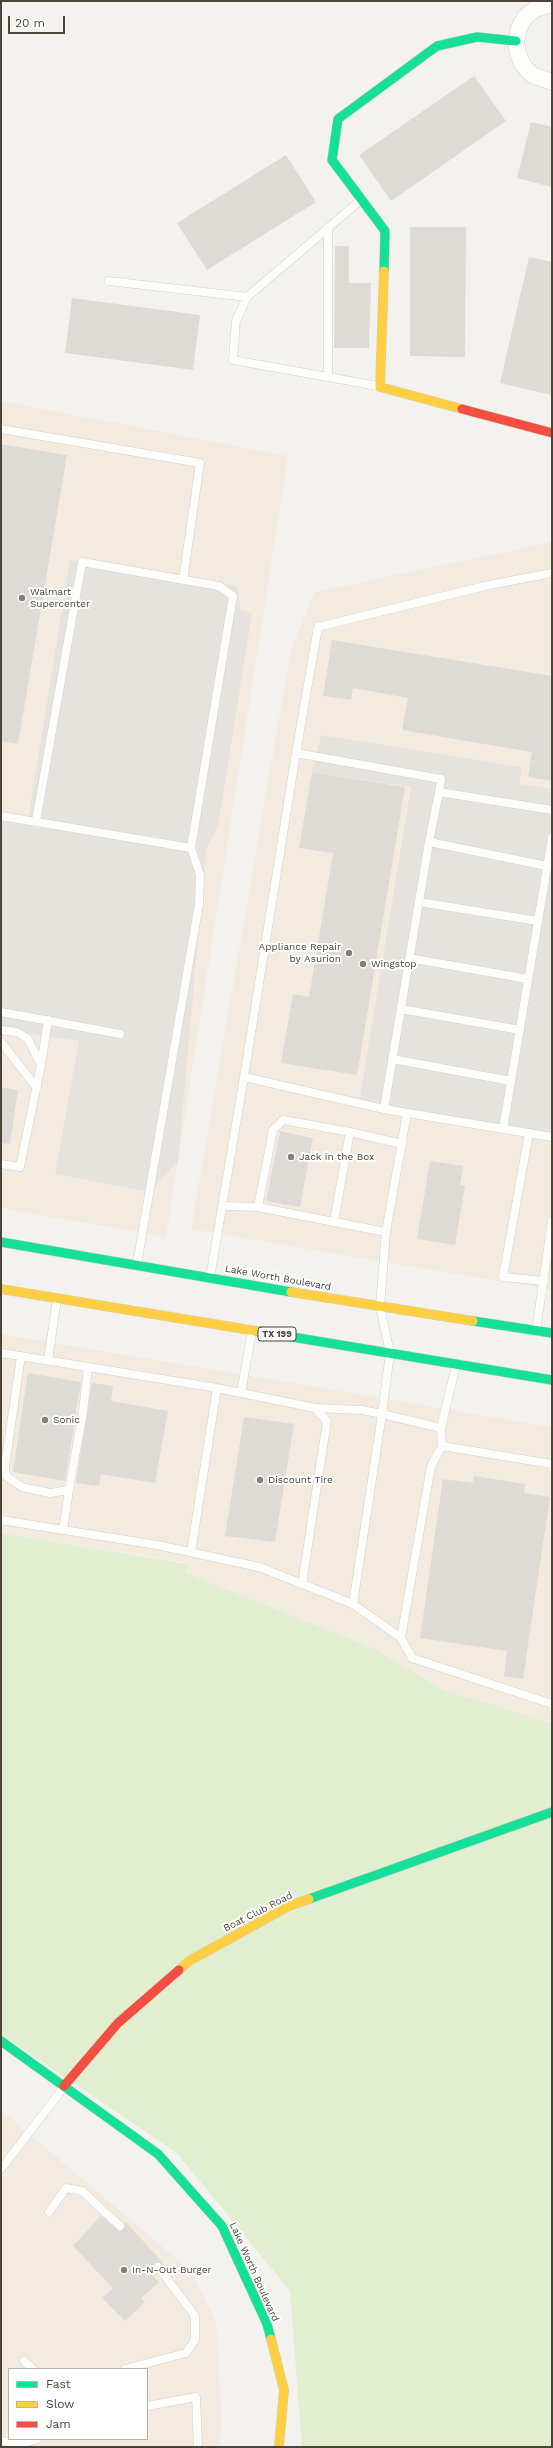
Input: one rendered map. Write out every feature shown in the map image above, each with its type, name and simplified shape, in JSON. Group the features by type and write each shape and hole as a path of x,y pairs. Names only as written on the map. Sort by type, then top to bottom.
{"main road":[{"path":"516,41 477,37 437,46 338,119 332,160 385,231 380,387 552,434"},
{"name":"Lake Worth Boulevard","path":"1,1242 380,1307 552,1333"},
{"name":"TX 199","path":"1,1290 552,1380"},
{"name":"Boat Club Road","path":"64,2086 118,2023 189,1961 289,1906 552,1812"},
{"name":"Lake Worth Boulevard","path":"1,2041 158,2154 222,2226 267,2324 284,2390 279,2447"}],"street":[{"path":"552,4 535,9 526,17 519,28 516,41 518,54 523,65 532,75 552,82"}],"lane":[{"path":"361,199 247,297 236,321 233,360 380,387"},
{"path":"328,228 328,377"},
{"path":"109,281 247,297"},
{"path":"1,429 200,463 184,580"},
{"path":"36,821 82,562 219,586 233,596 192,848 200,875 199,904 137,1265"},
{"path":"210,1278 318,627 489,585 552,573"},
{"path":"296,753 441,779 384,1108"},
{"path":"439,792 552,810"},
{"path":"1,816 192,848"},
{"path":"503,1129 552,838"},
{"path":"429,842 547,866"},
{"path":"419,902 538,921"},
{"path":"409,958 528,979"},
{"path":"401,1010 520,1030"},
{"path":"1,1012 120,1034"},
{"path":"1,1164 20,1167 37,1088 48,1020"},
{"path":"1,1030 17,1032 28,1039 41,1065"},
{"path":"1,1042 37,1088"},
{"path":"392,1058 511,1081"},
{"path":"244,1077 407,1113 552,1137"},
{"path":"353,1604 390,1353 380,1307 386,1232 407,1113"},
{"path":"258,1207 273,1130 283,1120 350,1132 402,1144"},
{"path":"334,1222 350,1132"},
{"path":"529,1133 503,1277 544,1281"},
{"path":"222,1206 258,1207 386,1232"},
{"path":"536,1330 544,1281 550,1260 552,1220"},
{"path":"48,1360 57,1299"},
{"path":"241,1393 252,1330"},
{"path":"1,1353 218,1388 316,1408 362,1410 441,1428"},
{"path":"21,1356 5,1466 6,1476 22,1487 50,1493 68,1490"},
{"path":"401,1638 431,1466 442,1446 441,1428 456,1365"},
{"path":"63,1530 68,1490 83,1412 88,1367"},
{"path":"191,1552 218,1388"},
{"path":"302,1584 327,1421 316,1408"},
{"path":"442,1446 552,1464"},
{"path":"1,1520 191,1552 259,1567 353,1604 401,1638 412,1658 552,1704"},
{"path":"1,2170 64,2086"},
{"path":"49,2212 66,2188 82,2191 120,2226"},
{"path":"129,2368 186,2353 195,2340 195,2316 158,2267"},
{"path":"24,2361 32,2368"},
{"path":"148,2406 196,2397 198,2447"},
{"path":"1,2441 21,2445 34,2440"}],"shaded area":[{"path":"1,401 288,456 166,1237 1,1208"},
{"path":"552,542 552,1290 191,1229 291,649 315,592"},
{"path":"70,560 237,586 240,610 252,613 218,827 206,849 178,1161 150,1192 55,1174 79,1041 1,1029 1,815 28,820"},
{"path":"321,735 522,767 519,784 552,789 552,1136 359,1103 411,787 312,772"},
{"path":"1,1334 552,1427 552,1723 444,1690 367,1645 186,1573 187,1563 1,1533"},
{"path":"1,2110 191,2271 216,2321 222,2425 219,2447 1,2447"}],"green space":[{"path":"1,1533 187,1564 186,1573 371,1647 444,1690 552,1723 552,2447 302,2447 290,2291 177,2153 1,2034"}],"building":[{"path":"474,76 506,121 391,201 359,155"},
{"path":"531,122 552,127 552,187 517,178"},
{"path":"286,155 316,202 207,270 177,223"},
{"path":"410,227 466,227 465,357 410,356"},
{"path":"335,246 349,246 349,283 371,283 369,348 334,348"},
{"path":"529,257 552,262 552,395 500,383"},
{"path":"72,298 200,315 193,370 65,353"},
{"name":"Walmart Supercenter","path":"1,444 67,455 18,744 1,741"},
{"path":"332,640 552,676 552,781 528,777 532,752 402,730 408,698 353,688 351,700 323,696"},
{"path":"312,772 405,787 357,1075 281,1063 293,994 309,997 333,853 299,848"},
{"path":"1,1087 18,1090 10,1144 1,1143"},
{"path":"280,1131 313,1138 300,1207 266,1201"},
{"path":"430,1161 463,1166 460,1185 465,1186 455,1245 417,1239"},
{"name":"Sonic","path":"28,1373 81,1382 65,1481 13,1472"},
{"path":"92,1383 113,1386 111,1401 168,1411 155,1483 101,1474 99,1486 76,1483"},
{"name":"Discount Tire","path":"244,1417 294,1424 275,1542 225,1536"},
{"path":"474,1476 525,1484 524,1493 550,1497 523,1679 504,1676 507,1651 420,1638 443,1479 473,1483"},
{"name":"In-N-Out Burger","path":"101,2216 119,2231 124,2229 125,2221 163,2263 154,2263 154,2271 151,2274 159,2282 141,2298 145,2302 125,2321 102,2298 113,2288 73,2246"}],"traffic: fast":[{"path":"384,271 385,231 332,160 338,119 437,46 477,37 516,41"},
{"path":"1,1242 291,1292"},
{"path":"473,1321 552,1333"},
{"path":"256,1331 552,1380"},
{"path":"309,1899 552,1812"},
{"path":"1,2041 158,2154 222,2226 267,2324 271,2339"}],"traffic: slow":[{"path":"384,271 380,387 462,409"},
{"path":"1,1289 256,1331"},
{"path":"291,1292 473,1321"},
{"path":"179,1970 189,1961 289,1906 309,1899"},
{"path":"271,2339 284,2390 279,2447"}],"traffic: jam":[{"path":"462,409 552,433"},
{"path":"64,2086 118,2023 179,1970"}],"place":[{"name":"Walmart Supercenter","path":"22,598"},
{"name":"Appliance Repair by Asurion","path":"349,953"},
{"name":"Wingstop","path":"363,964"},
{"name":"Jack in the Box","path":"291,1157"},
{"name":"Sonic","path":"45,1420"},
{"name":"Discount Tire","path":"260,1480"},
{"name":"In-N-Out Burger","path":"124,2270"}]}
